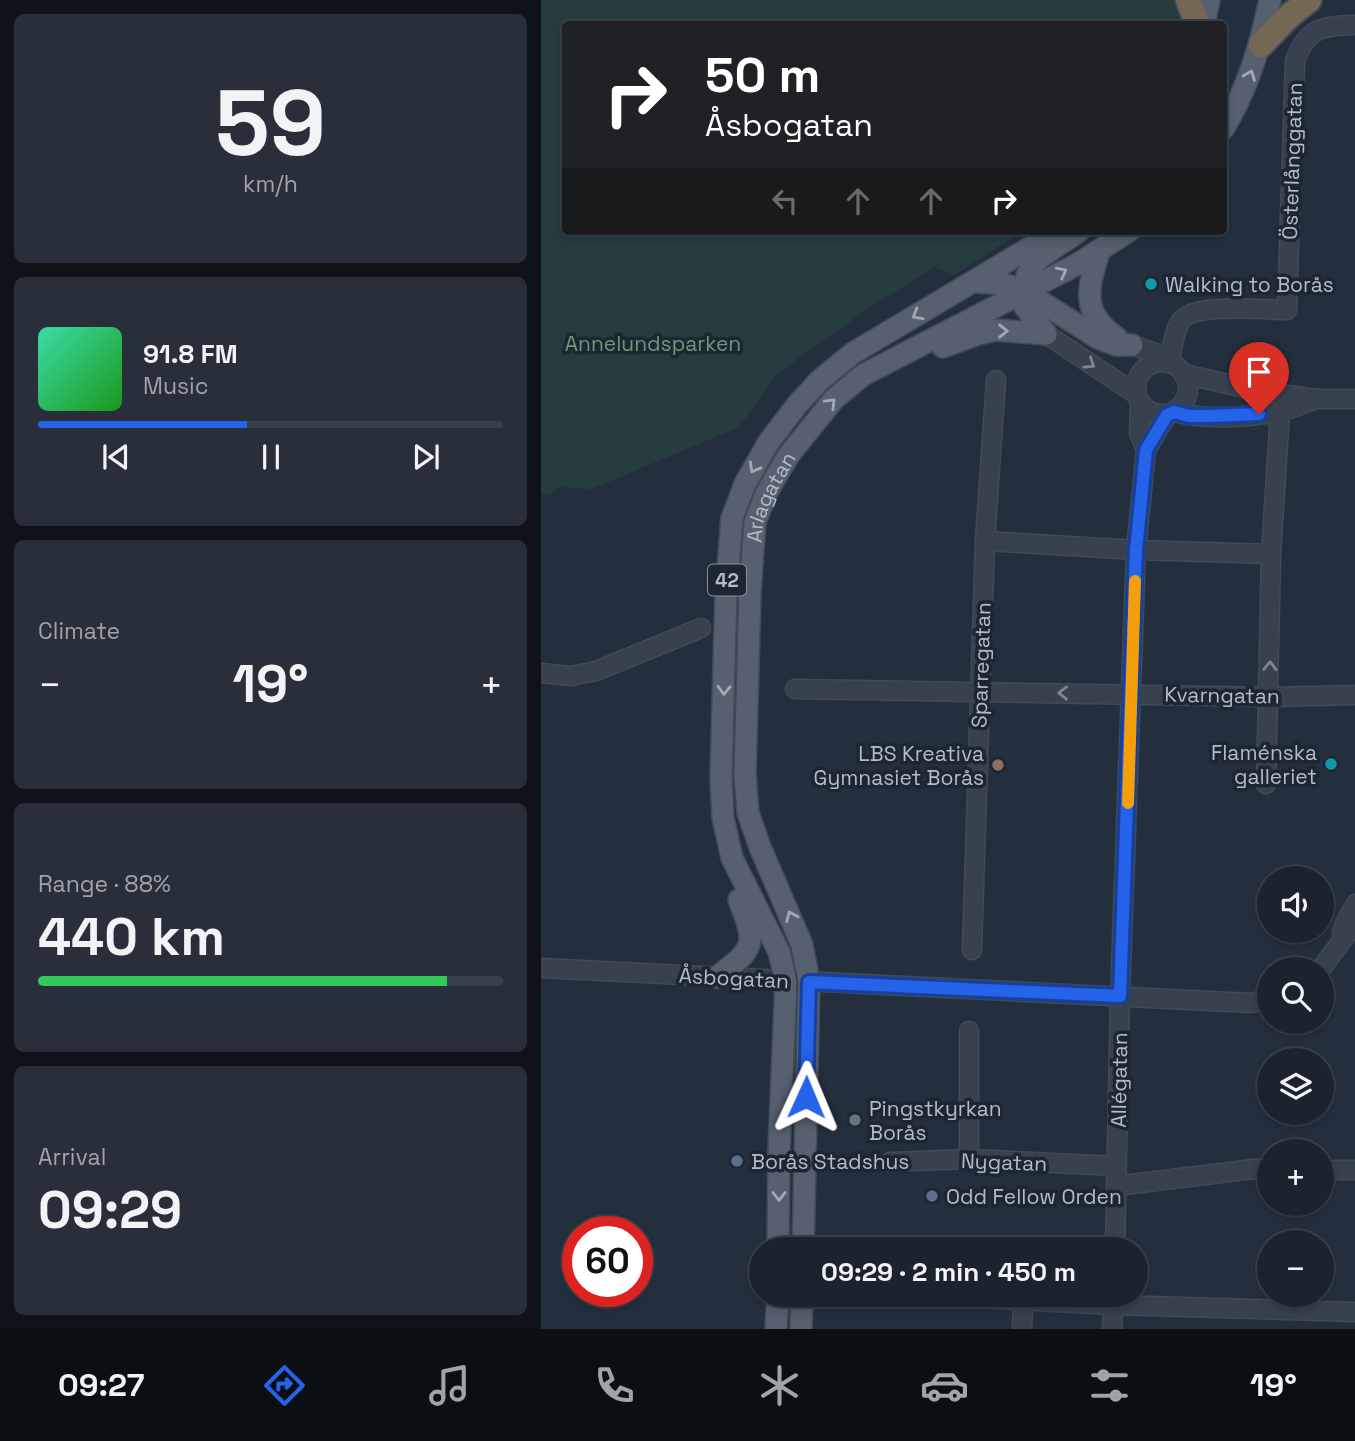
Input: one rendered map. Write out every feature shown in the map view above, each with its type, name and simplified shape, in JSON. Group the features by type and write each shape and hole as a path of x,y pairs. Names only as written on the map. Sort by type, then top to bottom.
{"highway":[{"path":"1188,0 1196,21"},
{"path":"1261,45 1309,0"}],"main road":[{"path":"1205,21 1209,0"},
{"path":"1227,123 1238,105 1261,45 1270,0"},
{"name":"Arlagatan","path":"786,981 779,952 737,867 724,818 721,778 728,561 732,517 768,443 819,381 853,354 1052,235"},
{"path":"1046,334 1025,307 1027,275 1038,259 1073,235"},
{"name":"Arlagatan","path":"809,982 802,945 748,813 745,774 750,591 755,522 766,494 788,456 814,421 834,399 863,375 1099,253 1124,235"},
{"path":"1099,253 1088,294 1092,311 1103,328 1132,345"},
{"path":"977,282 1004,284 1024,291 1099,338 1116,345 1132,345"},
{"path":"890,361 922,355 996,330 1046,334"},
{"path":"717,977 741,958 752,941 735,889 737,867"},
{"name":"42","path":"778,1237 786,981"},
{"name":"42","path":"803,1237 809,982"},
{"path":"776,1329 777,1307"},
{"path":"801,1329 802,1307"}],"street":[{"name":"Österlånggatan","path":"1172,366 1179,323 1192,313 1214,310 1287,310 1295,61 1302,42 1316,30 1355,25"},
{"path":"1046,334 1138,398 1155,414 1208,416 1281,412 1316,399"},
{"path":"1132,345 1155,353 1172,366 1189,388 1185,402 1171,413"},
{"path":"1138,398 1137,378 1142,371 1148,366 1172,366 1230,385 1316,399 1355,399"},
{"name":"Sparregatan","path":"972,950 985,541 995,380"},
{"name":"Allégatan","path":"1115,1237 1120,996 1136,550 1146,450 1139,433 1138,398"},
{"path":"1266,784 1271,554 1281,412"},
{"name":"Allégatan","path":"1146,450 1171,413"},
{"path":"985,541 1136,550 1271,554"},
{"path":"541,673 571,676 596,671 701,628"},
{"name":"Kvarngatan","path":"795,689 1355,695"},
{"path":"1340,939 1355,904"},
{"path":"1328,957 1355,922"},
{"name":"Åsbogatan","path":"541,968 1257,1002"},
{"path":"969,1031 969,1159"},
{"name":"Nygatan","path":"890,1162 969,1159 1117,1166"},
{"path":"1116,1186 1257,1169"},
{"path":"1334,1170 1355,1170"},
{"path":"1148,1302 1355,1312"},
{"path":"1022,1329 1023,1307"},
{"path":"1112,1329 1114,1307"}],"green space":[{"name":"Annelundsparken","path":"541,0 1173,0 1180,21 562,21 562,235 1017,235 954,275 935,267 866,310 778,373 739,427 592,489 557,487 549,495 541,494"}],"slow traffic":[{"path":"1128,803 1135,581"}],"place":[{"name":"Walking to Borås","path":"1151,284"},
{"name":"Flaménska galleriet","path":"1331,764"},
{"name":"LBS Kreativa Gymnasiet Borås","path":"998,765"},
{"name":"Pingstkyrkan Borås","path":"855,1120"},
{"name":"Borås Stadshus","path":"737,1161"},
{"name":"Odd Fellow Orden","path":"932,1196"}],"route":[{"path":"806,1097 809,982 1120,996 1136,550 1146,450 1161,423 1167,415 1174,412 1189,416 1259,414"}]}
